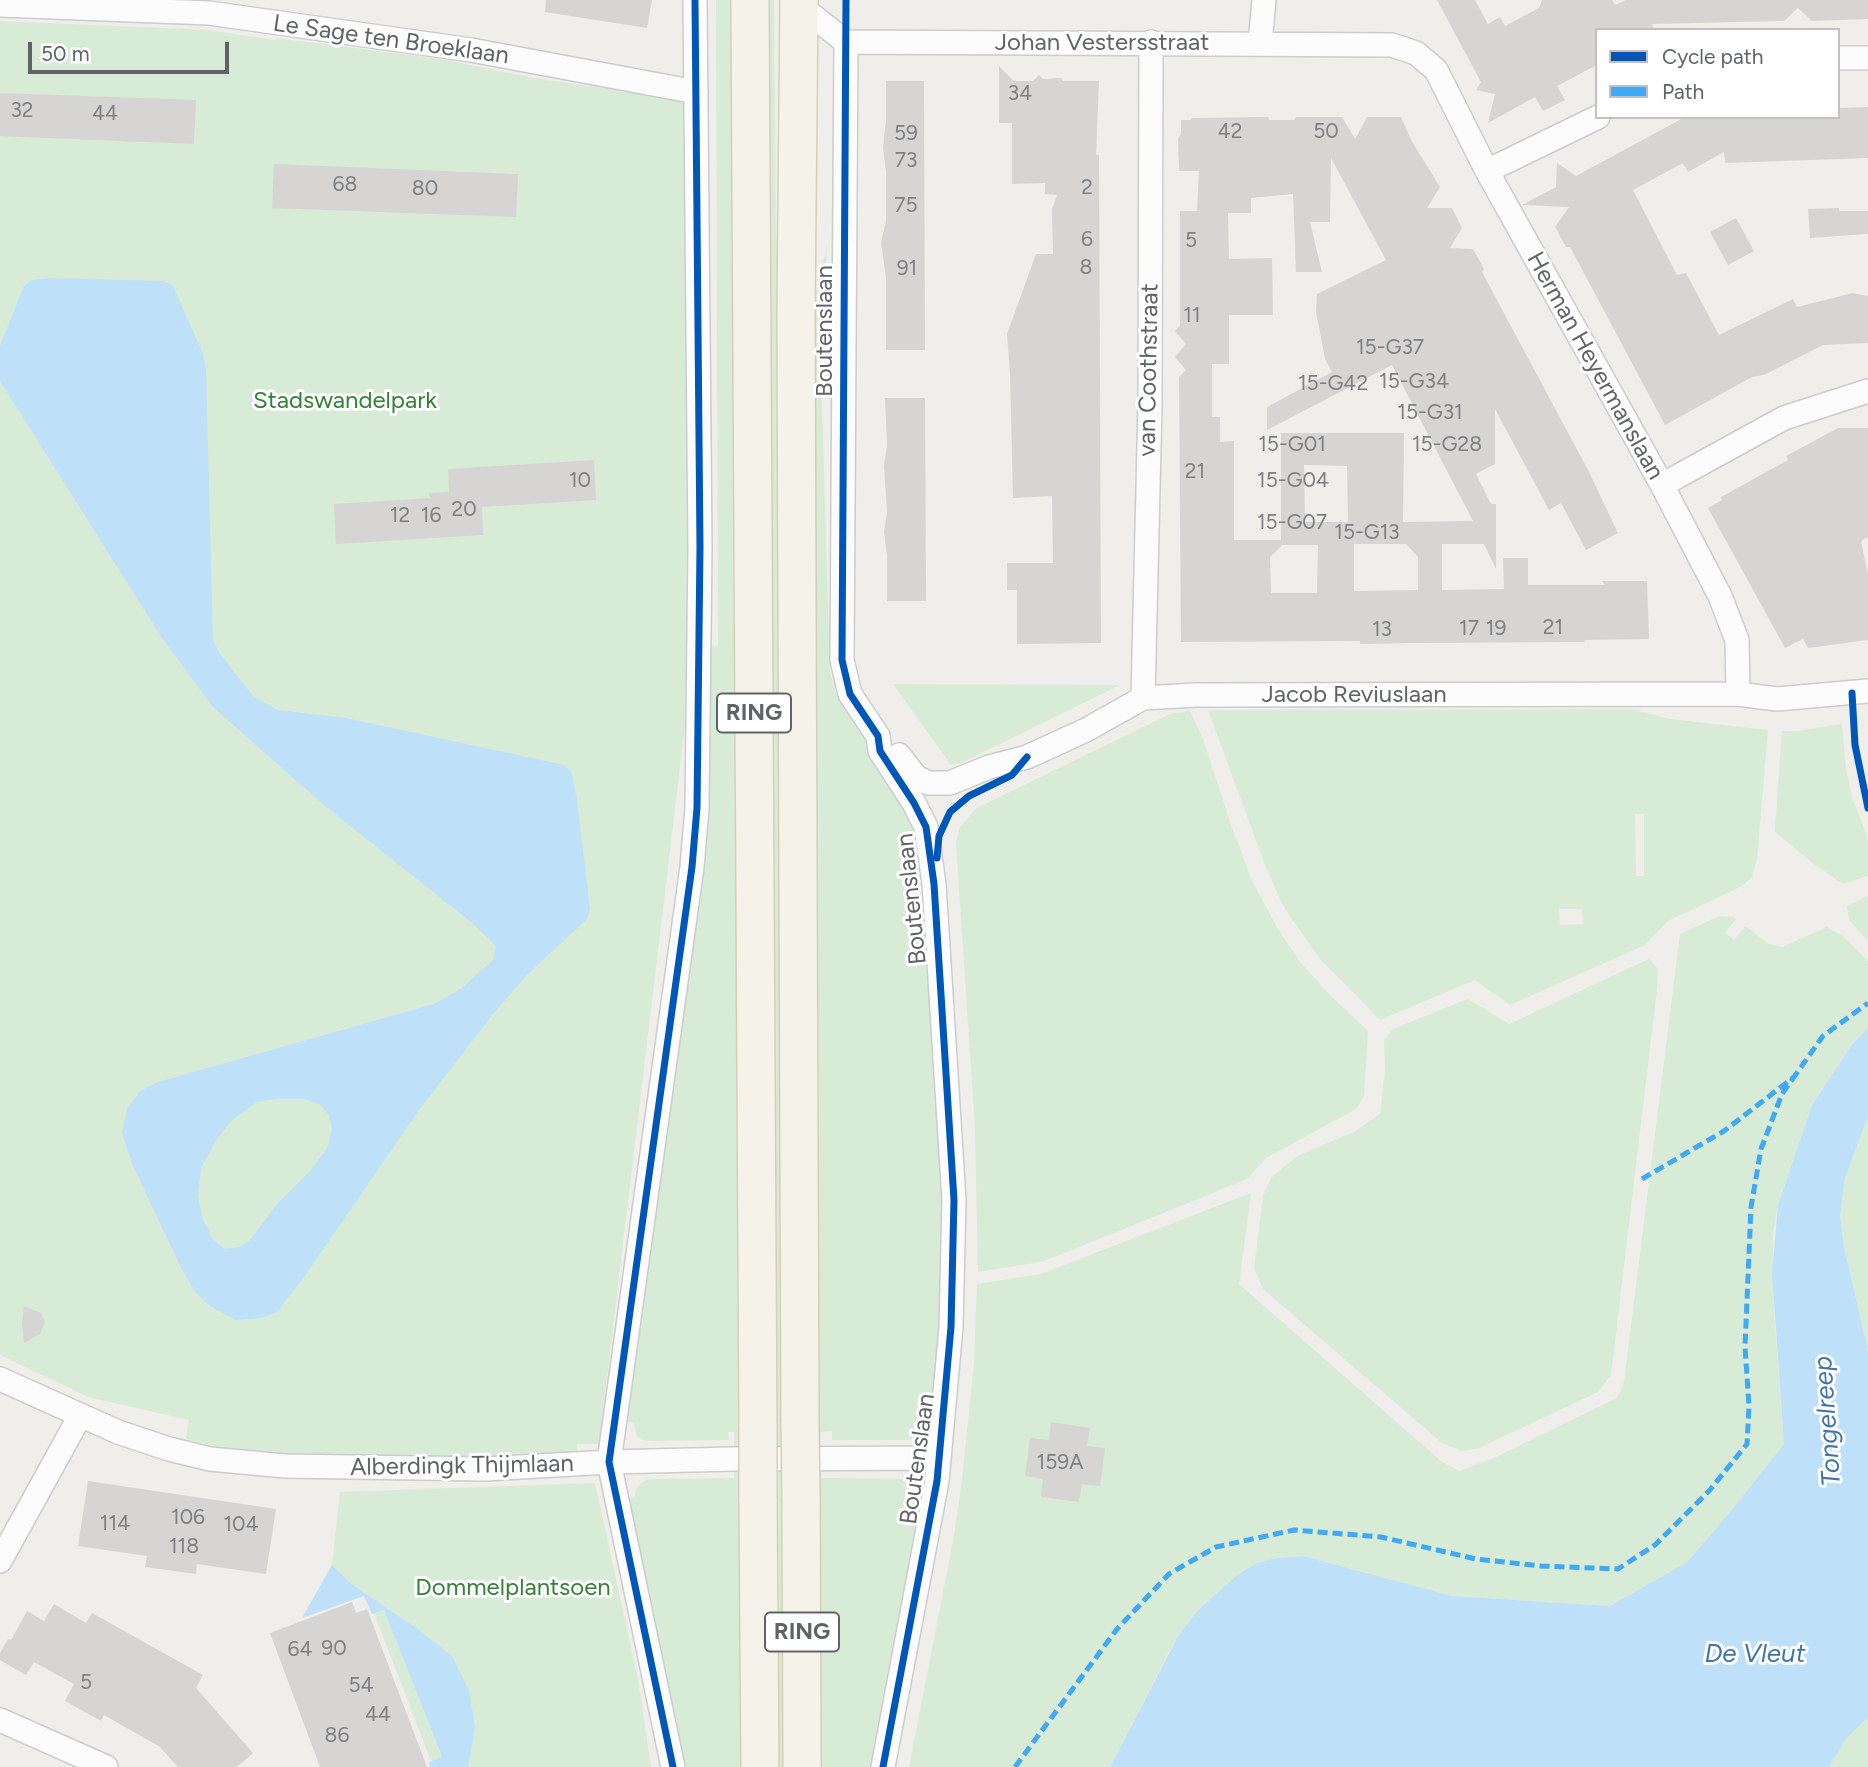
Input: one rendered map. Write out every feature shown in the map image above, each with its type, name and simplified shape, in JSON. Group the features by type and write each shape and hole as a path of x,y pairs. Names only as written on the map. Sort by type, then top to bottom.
{"main road":[{"name":"RING","path":"750,0 760,1767"},
{"name":"Boutenslaan","path":"799,2 796,328 802,1767"}],"street":[{"path":"673,1767 609,1462 692,867 697,808 700,547 695,0"},
{"path":"1260,44 1264,0"},
{"path":"799,2 846,42"},
{"name":"Le Sage ten Broeklaan","path":"0,5 209,13 471,50 696,92"},
{"name":"Johan Vestersstraat","path":"846,42 1392,45 1416,53"},
{"name":"Boutenslaan","path":"846,42 842,660 850,694 878,736 880,751 914,803 926,827 934,884 954,1200 951,1327 939,1458 883,1767"},
{"name":"van Coothstraat","path":"1143,698 1150,404 1152,42"},
{"name":"Herman Heyermanslaan","path":"1416,53 1436,70 1487,171 1662,485 1720,596 1737,640 1738,694"},
{"path":"1840,58 1868,58"},
{"path":"1487,171 1595,118"},
{"path":"1662,485 1784,418 1868,391"},
{"name":"Jacob Reviuslaan","path":"878,736 891,745 916,777 928,783 950,783 989,767 1027,757 1086,730 1143,698 1196,695 1738,694 1777,698 1868,691"},
{"name":"Alberdingk Thijmlaan","path":"0,1379 118,1432 210,1459 285,1466 331,1469 485,1469 609,1462 939,1458"},
{"path":"0,1561 80,1416"},
{"path":"0,1720 106,1767"}],"green space":[{"path":"716,0 738,0 747,1767 683,1767 627,1499 635,1497 636,1489 648,1479 734,1478 734,1432 728,1432 729,1440 650,1441 637,1436 633,1422 624,1421 707,647 718,646"},
{"path":"762,0 774,0 776,231 781,305 789,1767 771,1767"},
{"name":"Stadswandelpark","path":"0,21 208,30 441,59 534,78 696,102 685,725 599,1444 577,1444 577,1454 474,1459 328,1459 240,1452 186,1439 189,1420 88,1397 0,1355"},
{"path":"827,245 821,373 830,673 836,694 908,805 919,835 942,1133 943,1260 935,1426 927,1425 923,1433 909,1440 832,1440 832,1431 821,1432 821,1478 903,1479 911,1483 913,1501 920,1503 870,1767 814,1767 807,332"},
{"path":"893,684 1120,685 963,762 951,765"},
{"path":"1631,709 1670,719 1768,730 1757,859 1752,877 1742,886 1668,921 1645,945 1510,1005 1475,980 1380,1020 1320,959 1285,909 1268,873 1208,710","holes":["1635,814 1644,814 1644,876 1636,876","1559,909 1582,909 1583,924 1560,925"]},
{"path":"1190,711 1203,739 1252,881 1278,929 1300,962 1368,1031 1364,1096 1356,1109 1266,1158 1247,1179 1045,1261 978,1272 975,1128 956,843 959,829 975,809 1170,714"},
{"path":"1842,724 1846,769 1852,797 1868,839 1868,876 1843,884 1775,832 1782,731"},
{"path":"1868,896 1868,941 1849,920 1847,906"},
{"path":"1719,916 1736,919 1725,933 1734,940 1745,926 1769,944 1782,947 1827,927 1844,937 1868,961 1868,1028 1853,1043 1812,1105 1778,1205 1773,1234 1774,1309 1784,1444 1687,1562 1610,1606 1452,1596 1303,1556 1276,1558 1254,1564 1236,1576 1198,1610 1178,1636 1110,1767 909,1767 954,1536 962,1480 974,1363 977,1284 1041,1274 1251,1193 1239,1284 1442,1462 1459,1471 1494,1458 1617,1398 1624,1382 1680,934"},
{"path":"1649,959 1658,969 1657,989 1611,1375 1598,1392 1479,1448 1462,1451 1442,1443 1263,1289 1254,1269 1263,1196 1271,1178 1297,1156 1354,1132 1380,1114 1385,1070 1384,1041 1393,1029 1468,999 1509,1024"},
{"path":"1868,1116 1868,1351 1840,1216 1845,1178"},
{"name":"Dommelplantsoen","path":"595,1483 638,1679 651,1767 468,1767 470,1755 412,1625 353,1585 332,1565 340,1492"},
{"path":"384,1609 442,1758 431,1761 374,1613"},
{"path":"1868,1717 1868,1767 1829,1767 1846,1739"}],"water":[{"path":"52,278 163,281 173,286 203,354 206,369 213,640 220,654 254,697 278,710 346,718 564,765 571,771 590,909 587,919 527,975 493,1014 419,1110 304,1277 277,1312 262,1318 236,1320 211,1307 196,1293 181,1268 133,1166 122,1133 127,1109 140,1091 158,1082 434,1004 462,988 493,960 496,946 471,922 325,806 213,707 162,638 0,381 0,346 24,286 32,280","holes":["304,1099 321,1105 329,1115 332,1129 328,1147 311,1170 278,1203 250,1240 240,1247 225,1249 213,1239 203,1220 198,1196 201,1168 216,1140 233,1119 257,1102"]},
{"name":"De Vleut","path":"1868,1028 1868,1116 1845,1178 1840,1216 1844,1246 1868,1351 1868,1717 1846,1739 1829,1767 1110,1767 1178,1636 1198,1610 1236,1576 1254,1564 1276,1558 1303,1556 1452,1596 1610,1606 1687,1562 1784,1444 1772,1273 1778,1205 1812,1105 1853,1043"},
{"path":"332,1565 353,1585 452,1656 469,1690 475,1727 468,1767 430,1767 429,1762 442,1757 384,1610 372,1614 364,1596 302,1618"}],"building":[{"path":"546,0 652,0 647,28 545,12"},
{"path":"1437,0 1475,0 1488,24 1500,17 1505,26 1539,8 1542,0 1612,0 1615,5 1626,0 1868,0 1868,19 1812,21 1798,8 1784,21 1652,24 1653,28 1595,28 1595,66 1557,86 1565,100 1543,111 1535,97 1488,123 1495,94 1476,90 1481,82"},
{"path":"999,66 1014,81 1033,81 1039,75 1043,79 1061,78 1063,81 1099,81 1096,155 1099,155 1101,643 1017,644 1017,590 1007,590 1007,563 1053,563 1052,496 1013,498 1007,334 1036,254 1053,254 1052,209 1057,195 1045,194 1045,183 1012,184 1012,123 999,123"},
{"path":"886,81 924,81 925,350 886,350 886,278 881,242 886,221 883,147"},
{"path":"0,93 196,100 194,144 0,136"},
{"path":"1868,107 1868,158 1725,163 1724,152 1688,172 1683,163 1633,190 1677,275 1686,273 1719,335 1793,299 1797,307 1853,293 1868,296 1868,343 1823,345 1764,375 1752,377 1665,425 1570,247 1566,247 1555,227 1569,207 1522,205 1556,187 1557,163 1576,176 1681,119 1840,119 1840,108"},
{"path":"1268,117 1269,120 1294,120 1296,117 1342,117 1355,139 1367,117 1401,117 1411,140 1440,187 1427,208 1452,208 1462,228 1450,248 1473,249 1484,269 1482,272 1589,472 1618,533 1586,550 1561,503 1549,510 1495,409 1495,464 1476,474 1491,504 1496,504 1496,569 1484,544 1442,544 1442,590 1504,589 1503,558 1528,558 1528,585 1605,585 1602,581 1647,581 1649,639 1360,644 1360,641 1181,642 1179,377 1186,370 1175,357 1186,344 1175,331 1180,326 1180,211 1197,211 1199,171 1179,171 1178,139 1181,134 1181,120","holes":["1331,158 1386,260 1317,294 1316,312 1325,359 1332,372 1267,407 1267,430 1392,365 1473,521 1403,522 1404,433 1281,433 1281,540 1234,540 1234,441 1220,442 1220,417 1212,417 1212,364 1229,364 1229,315 1273,315 1272,258 1229,259 1228,213 1251,213 1251,198 1293,194 1296,272 1322,272 1310,222 1330,222","1304,465 1347,466 1348,522 1305,522","1354,544 1406,544 1418,557 1418,590 1354,591","1282,545 1318,545 1317,593 1271,593 1270,557"]},
{"path":"274,164 518,174 516,217 272,208"},
{"path":"1839,208 1839,211 1868,211 1868,234 1810,238 1808,209"},
{"path":"1736,218 1754,251 1728,265 1710,232"},
{"path":"885,398 925,398 926,601 887,601 884,532 887,512 884,466 887,445"},
{"path":"1838,428 1868,428 1868,537 1861,541 1868,574 1868,640 1808,648 1803,639 1785,648 1708,508 1722,500 1721,497 1788,460 1786,456"},
{"path":"594,460 596,500 482,507 483,535 336,544 334,504 430,498 429,493 449,492 448,469"},
{"path":"24,1306 41,1313 45,1322 40,1334 24,1343 22,1323"},
{"path":"1051,1422 1090,1428 1087,1446 1105,1448 1100,1486 1082,1484 1079,1502 1041,1497 1043,1479 1025,1476 1030,1438 1049,1440"},
{"path":"88,1481 276,1509 266,1574 197,1564 196,1574 145,1567 147,1556 78,1546"},
{"path":"352,1602 356,1613 367,1609 427,1767 320,1767 270,1633"},
{"path":"54,1604 86,1623 92,1613 203,1675 196,1688 253,1753 237,1767 178,1767 160,1747 104,1715 101,1721 65,1701 74,1684 34,1662 26,1675 0,1660 0,1653 8,1639 11,1640 27,1611 44,1621"}],"marked path":[{"path":"1642,1179 1724,1131 1794,1077 1823,1036 1868,1003"},
{"path":"1015,1767 1117,1629 1169,1574 1216,1547 1294,1530 1381,1537 1476,1559 1541,1566 1618,1569 1655,1545 1709,1491 1747,1444 1749,1406 1745,1347 1751,1207 1761,1149 1782,1094 1794,1077"}],"cycle path":[{"path":"673,1767 609,1462 692,867 697,808 700,547 695,0"},
{"path":"846,0 842,660 850,694 878,736 880,751 914,803 926,827 934,884 954,1200 951,1327 937,1481 883,1767"},
{"path":"1852,693 1855,745 1868,808"},
{"path":"937,858 939,836 950,812 969,796 1012,775 1027,757"}],"water label":[{"name":"Tongelreep","path":"1828,1421"}]}
